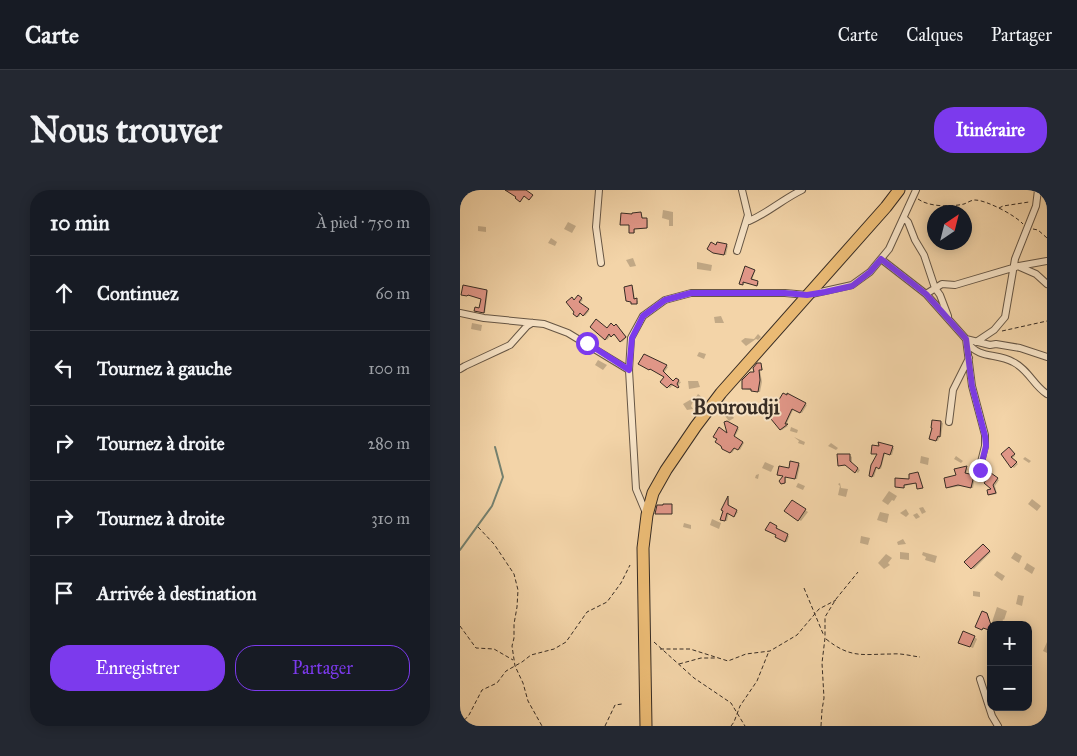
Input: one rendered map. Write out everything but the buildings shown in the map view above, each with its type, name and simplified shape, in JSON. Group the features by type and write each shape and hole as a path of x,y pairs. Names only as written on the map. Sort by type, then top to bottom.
{"highway":[{"path":"646,726 643,548 647,515 653,493 666,470 721,392 899,190"}],"street":[{"path":"598,190 596,227 599,238 600,262"},
{"path":"742,190 749,221 802,190"},
{"path":"976,342 994,330 1005,317 1016,267 1037,203 1038,190"},
{"path":"647,515 636,489 629,370 632,338 643,316 665,300 691,293 785,293 807,295 852,286 870,272 889,249 915,193"},
{"path":"737,251 748,215"},
{"path":"904,218 908,222 915,240 924,255 935,288 940,295 949,319"},
{"path":"881,259 926,294 966,339 973,350 980,354 1002,357 1018,365 1039,389 1047,394"},
{"path":"926,294 942,284 955,285 1016,267 1047,261"},
{"path":"1016,267 1036,274 1047,284"},
{"path":"460,314 544,324 568,332 629,370"},
{"path":"460,370 510,345 532,323"},
{"path":"966,339 1020,348 1047,357"},
{"path":"966,339 972,386 985,436 986,446 980,470"},
{"path":"949,422 953,390 969,358"},
{"path":"980,679 992,716 998,726"}],"path":[{"path":"915,193 923,203 934,205 956,206 975,200 1016,217 1028,227 1038,230 1047,238"},
{"path":"999,209 1003,206 1028,202 1037,203"},
{"path":"994,330 998,332 1047,321"},
{"path":"478,527 494,544 514,574 518,590 512,646 515,666 523,683 528,701 542,726"},
{"path":"460,725 469,715 482,690 497,683 506,670 531,655 554,649 566,642 587,612 607,602 621,583 630,565"},
{"path":"822,726 824,698 822,663 825,617 858,572"},
{"path":"804,588 825,638 837,648 849,653 866,655 894,653 920,657"},
{"path":"660,649 690,649 728,660 746,654 770,651 797,635 819,609 836,600"},
{"path":"460,626 476,648 494,649 514,660"},
{"path":"651,636 654,644 694,678 731,703 745,726"},
{"path":"731,726 740,706 753,689 770,651"},
{"path":"678,664 701,658 717,658"},
{"path":"606,726 615,705 622,704"}],"waterway":[{"path":"460,550 492,506 503,477 495,447"}],"district":[{"name":"Bouroudji","path":"736,407"}],"route":[{"path":"587,343 629,370 632,338 643,316 665,300 691,293 785,293 807,295 825,292 852,286 870,272 881,259 926,294 966,339 972,386 983,422 985,436 986,446 980,463 980,470"}]}
